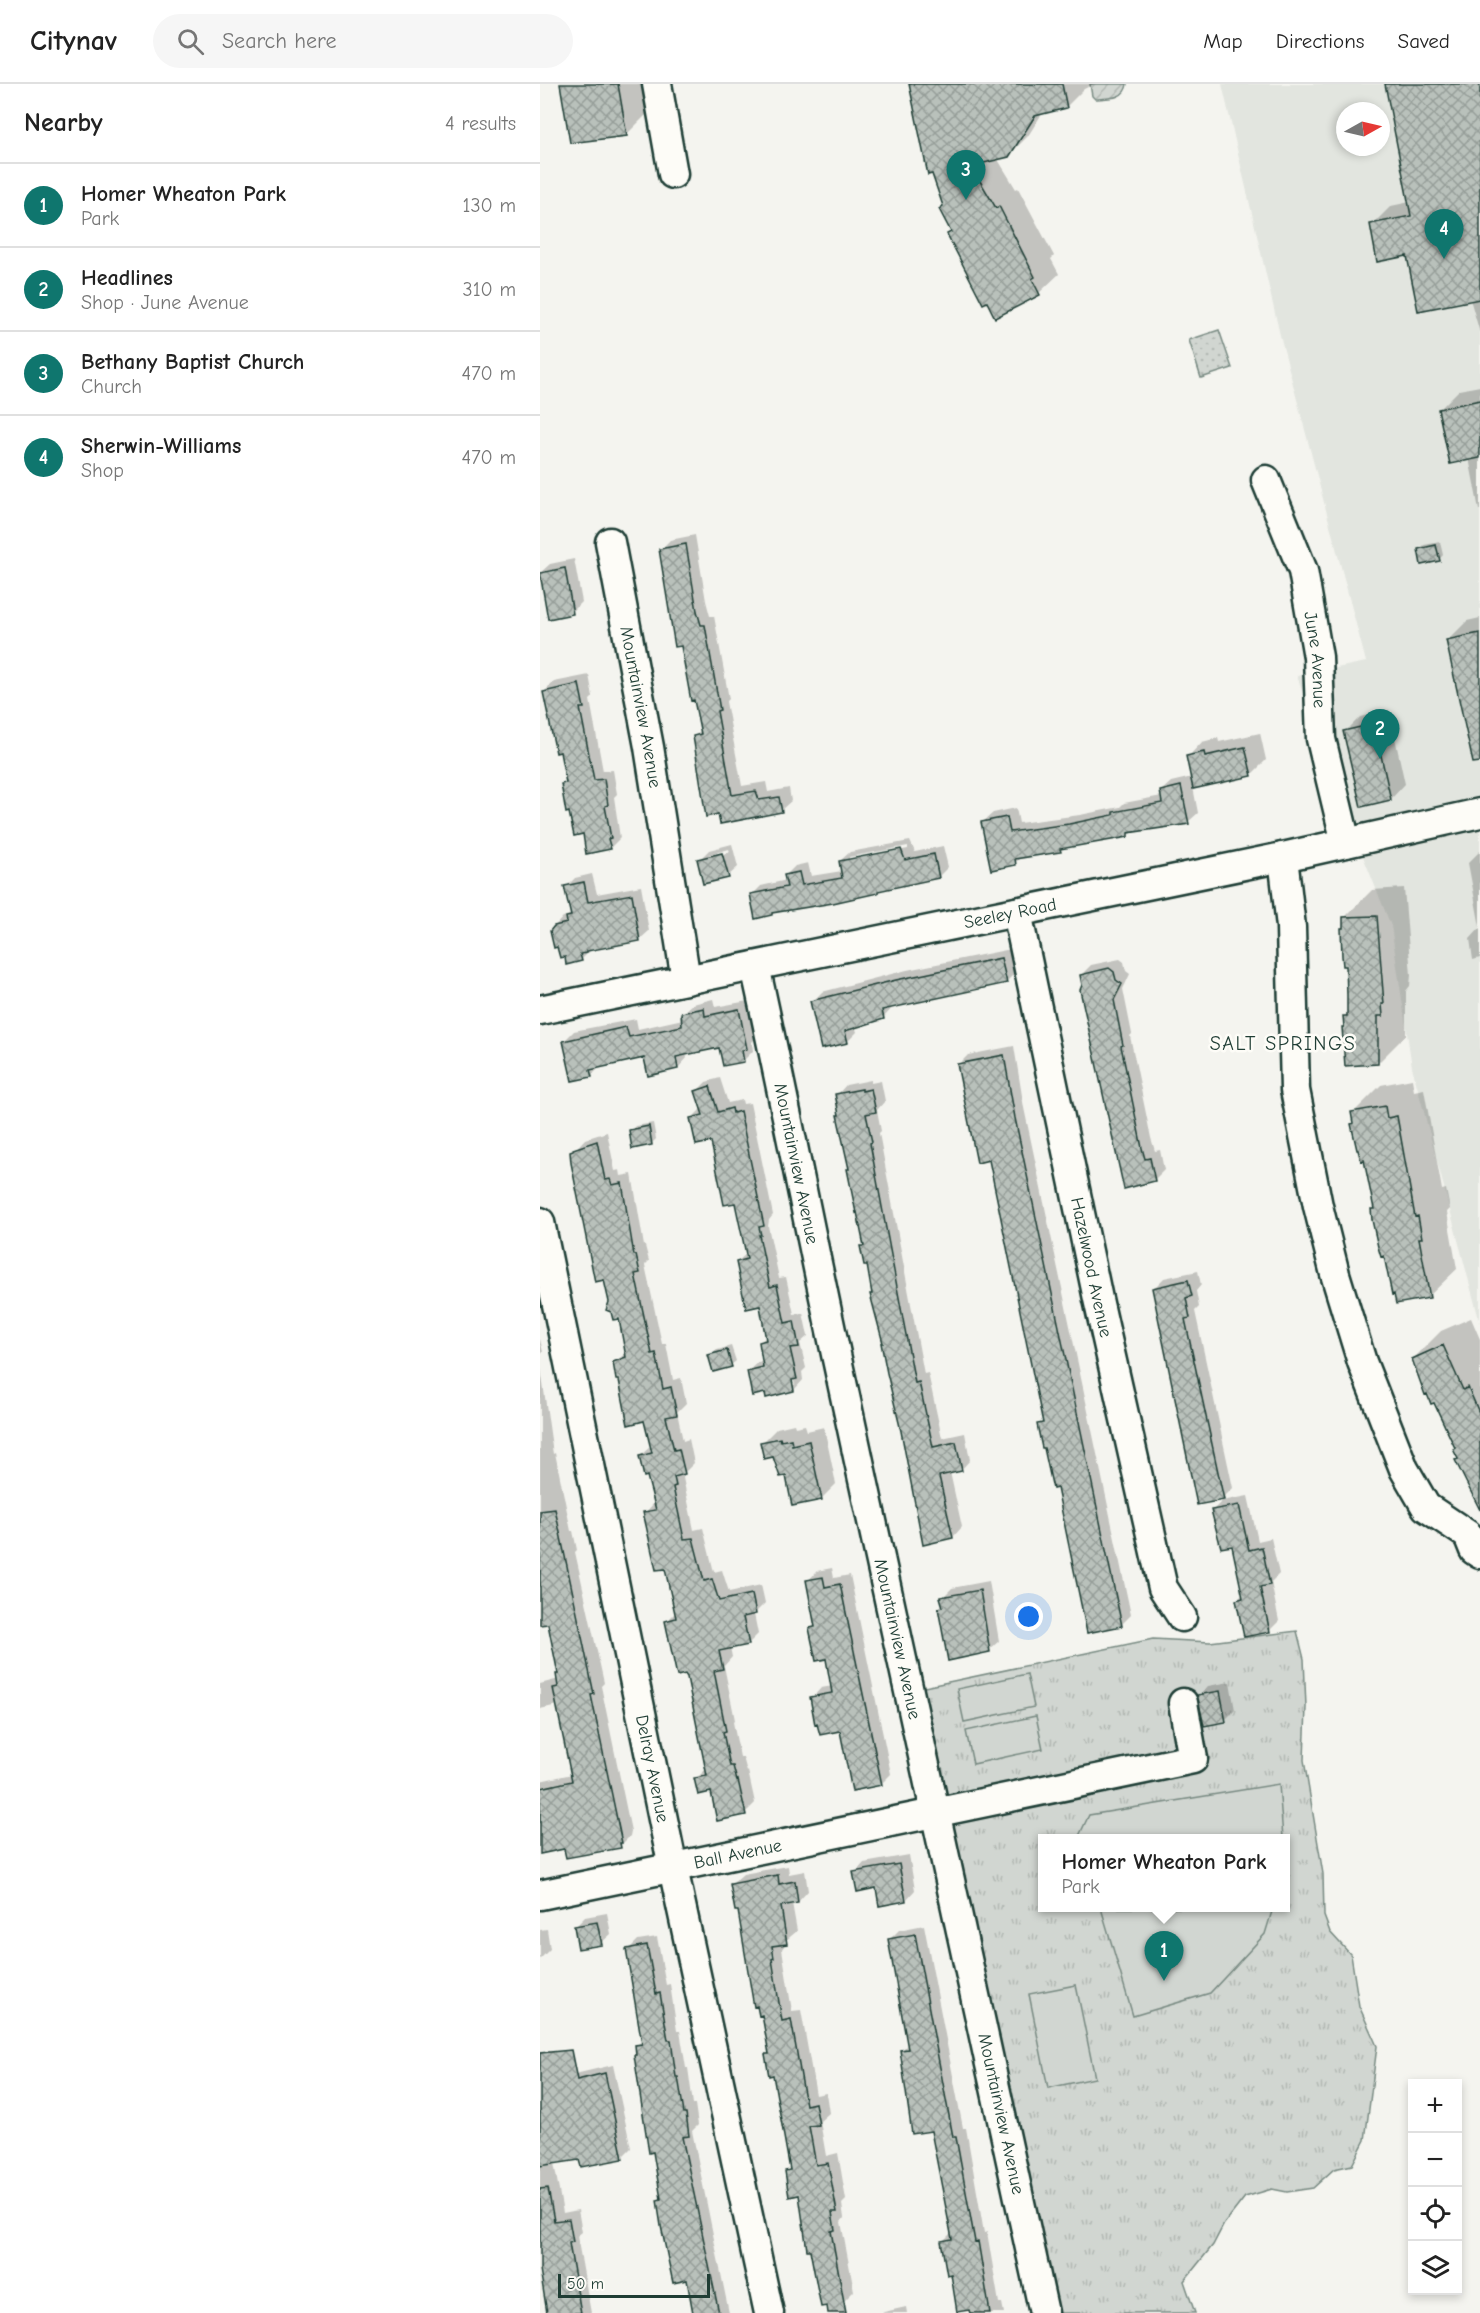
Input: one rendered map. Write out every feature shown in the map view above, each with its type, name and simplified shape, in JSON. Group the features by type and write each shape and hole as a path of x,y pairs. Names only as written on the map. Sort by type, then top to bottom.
{"street":[{"path":"657,84 673,174"},
{"name":"June Avenue","path":"1266,480 1303,571 1318,657 1321,739 1346,843"},
{"name":"Mountainview Avenue","path":"610,542 650,747 686,980"},
{"name":"Seeley Road","path":"540,1010 1017,912 1480,813"},
{"path":"1283,856 1291,927 1295,1090 1317,1206 1335,1274 1362,1362 1404,1469 1426,1507 1476,1538"},
{"name":"Hazelwood Avenue","path":"1017,912 1098,1299 1163,1588 1182,1617"},
{"name":"Mountainview Avenue","path":"755,966 796,1155 836,1357 1044,2313"},
{"name":"Delray Avenue","path":"540,1222 673,1868 769,2313"},
{"name":"Ball Avenue","path":"540,1895 1193,1759 1183,1702"}],"shaded area":[{"path":"1222,84 1480,84 1480,1323 1412,1067 1391,926 1346,814 1297,676 1366,662 1280,335"}],"green space":[{"path":"1090,84 1127,84 1126,89 1119,96 1095,99 1092,96"},
{"path":"1219,330 1232,368 1201,378 1189,340"},
{"path":"1297,1631 1304,1659 1306,1707 1304,1760 1323,1874 1324,1916 1330,1932 1351,1955 1359,2006 1377,2046 1365,2140 1352,2165 1334,2169 1313,2188 1287,2192 1272,2189 1245,2197 1224,2224 1213,2245 1184,2281 1195,2313 1044,2313 910,1690 1153,1639 1210,1642"},
{"path":"1027,1674 1034,1707 964,1722 957,1689"},
{"path":"1036,1716 1043,1749 973,1764 966,1731"},
{"path":"1279,1784 1283,1834 1080,1834 1089,1815"},
{"path":"1102,1912 1272,1912 1265,1934 1210,1993 1133,2016"},
{"path":"1076,1985 1095,2078 1048,2088 1029,1994"}],"building":[{"path":"560,84 618,84 627,136 570,143"},
{"path":"909,84 1062,84 1067,108 1035,116 1009,157 971,166 996,208 999,206 1035,277 1032,279 1040,295 995,318 987,302 983,304 947,234 951,232 939,209 943,206 932,174 928,175"},
{"path":"1385,84 1480,84 1480,299 1418,311 1407,256 1377,262 1370,224 1411,216"},
{"path":"1480,400 1480,458 1450,464 1438,409"},
{"path":"686,544 697,611 701,625 705,625 732,795 756,791 759,800 779,797 782,812 720,824 718,814 706,817 693,736 701,734 694,700 691,701 681,646 675,647 659,549"},
{"path":"1436,545 1440,561 1421,565 1418,549"},
{"path":"565,568 573,614 548,619 540,573"},
{"path":"1480,633 1480,762 1473,763 1446,640"},
{"path":"579,684 584,708 580,708 594,780 604,779 608,805 605,806 611,838 608,839 611,849 586,854 583,834 574,836 569,812 566,813 561,784 566,783 560,752 556,753 543,692"},
{"path":"1374,724 1391,800 1361,807 1343,731"},
{"path":"1245,747 1252,776 1193,789 1186,756 1204,752 1205,756"},
{"path":"1181,786 1189,824 1128,833 1128,837 1060,849 1061,852 1015,859 1016,865 991,870 981,822 1007,817 1010,832 1069,824 1113,815 1113,812 1162,803 1160,791"},
{"path":"901,849 905,860 934,854 939,878 833,903 772,913 772,915 755,919 750,894 787,887 784,875 799,872 802,885 842,878 839,861"},
{"path":"722,853 729,878 703,884 697,859"},
{"path":"584,882 588,902 632,894 640,941 587,951 587,953 580,954 582,961 566,965 565,957 560,958 557,947 554,948 550,931 554,926 567,923 566,917 571,916 564,886"},
{"path":"1377,916 1384,1004 1382,1004 1383,1016 1378,1016 1378,1064 1345,1066 1342,1027 1344,1027 1343,1016 1347,1016 1347,995 1346,966 1343,966 1342,956 1343,917"},
{"path":"1001,958 1007,983 882,1010 884,1019 845,1031 848,1043 821,1049 810,1001"},
{"path":"1109,968 1114,972 1116,980 1122,984 1114,1000 1123,1045 1121,1046 1142,1148 1145,1159 1150,1158 1155,1181 1124,1189 1080,990 1082,985 1080,975"},
{"path":"704,1008 705,1016 739,1009 747,1049 742,1050 744,1062 723,1066 719,1048 676,1057 678,1069 648,1076 644,1058 590,1070 592,1077 572,1081 563,1041 626,1027 629,1037 682,1026 681,1013"},
{"path":"1004,1055 1015,1118 1122,1626 1087,1633 1057,1488 1053,1489 1037,1424 1043,1423 989,1160 977,1163 957,1064"},
{"path":"710,1086 718,1112 732,1108 733,1113 740,1111 764,1226 759,1227 761,1235 759,1235 770,1287 777,1285 785,1323 794,1321 799,1347 790,1348 797,1379 792,1380 794,1391 766,1398 765,1393 752,1396 747,1371 763,1367 759,1342 766,1340 760,1306 746,1309 736,1262 747,1259 735,1203 724,1205 711,1142 696,1145 690,1118 703,1115 695,1091"},
{"path":"862,1089 862,1091 871,1089 876,1112 866,1114 872,1142 870,1143 915,1383 919,1382 933,1447 956,1442 962,1471 939,1476 953,1538 923,1545 881,1343 883,1343 870,1294 872,1294 867,1265 864,1265 860,1246 864,1246 837,1115 839,1115 835,1094"},
{"path":"1385,1106 1387,1118 1397,1116 1415,1217 1418,1216 1422,1238 1419,1238 1430,1298 1396,1304 1372,1220 1371,1209 1374,1209 1364,1160 1361,1161 1357,1150 1351,1124 1353,1123 1351,1112"},
{"path":"649,1126 652,1145 632,1149 629,1130"},
{"path":"597,1141 605,1180 610,1179 612,1185 622,1183 634,1255 636,1255 640,1273 635,1274 652,1354 656,1353 663,1389 671,1387 677,1415 666,1417 674,1450 679,1449 685,1474 674,1477 676,1486 673,1487 684,1539 693,1538 704,1581 712,1579 719,1601 752,1594 756,1614 743,1617 749,1645 719,1651 723,1669 714,1671 726,1731 723,1732 730,1766 733,1766 738,1780 746,1815 717,1821 711,1792 698,1795 694,1778 707,1776 687,1677 685,1674 677,1676 665,1621 676,1618 665,1569 656,1570 643,1512 656,1510 639,1456 652,1453 644,1421 628,1425 613,1362 626,1357 619,1319 613,1320 611,1312 606,1310 609,1302 604,1280 595,1282 571,1163 570,1152 573,1149"},
{"path":"1188,1280 1192,1296 1186,1298 1190,1318 1185,1319 1224,1500 1197,1505 1152,1288"},
{"path":"1443,1345 1463,1390 1468,1387 1480,1415 1480,1510 1455,1460 1458,1459 1453,1449 1455,1448 1434,1403 1431,1404 1427,1394 1425,1395 1412,1359"},
{"path":"727,1350 732,1367 713,1372 708,1355"},
{"path":"780,1438 781,1441 791,1439 792,1445 809,1441 822,1500 792,1506 786,1476 780,1477 773,1457 764,1459 760,1442"},
{"path":"1239,1505 1249,1550 1262,1547 1270,1585 1260,1587 1270,1632 1244,1637 1236,1600 1243,1598 1232,1546 1221,1548 1211,1510"},
{"path":"555,1509 594,1694 591,1695 622,1843 620,1843 621,1848 566,1858 564,1849 540,1854 540,1788 572,1781 553,1688 558,1687 556,1674 558,1674 548,1624 540,1625 540,1511"},
{"path":"823,1577 825,1587 840,1584 882,1785 852,1791 840,1731 820,1735 817,1724 815,1725 810,1697 832,1693 826,1659 816,1661 809,1628 815,1627 806,1580"},
{"path":"980,1590 990,1652 948,1661 938,1608 943,1607 940,1597"},
{"path":"1220,1691 1226,1722 1204,1726 1197,1695"},
{"path":"899,1864 906,1901 879,1906 876,1888 857,1892 853,1872"},
{"path":"778,1875 779,1884 795,1881 798,1903 781,1906 787,1944 772,1946 774,1958 772,1959 782,2021 791,2019 806,2105 815,2103 819,2125 809,2126 816,2165 828,2163 837,2212 832,2212 835,2230 831,2231 846,2313 828,2313 827,2306 821,2307 810,2250 807,2250 799,2195 789,2197 785,2171 790,2170 773,2075 769,2076 765,2054 769,2054 762,2015 759,2016 757,2006 754,2007 738,1911 735,1911 730,1884"},
{"path":"597,1922 602,1945 578,1949 574,1926"},
{"path":"915,1934 953,2137 956,2137 975,2242 978,2241 990,2313 970,2313 969,2310 957,2312 951,2274 947,2275 941,2241 952,2239 931,2131 912,2134 900,2050 908,2049 888,1939"},
{"path":"647,1945 656,1994 660,1993 668,2040 671,2040 676,2077 678,2077 684,2113 686,2113 689,2136 682,2137 719,2313 693,2313 687,2280 673,2283 661,2226 657,2200 661,2199 653,2152 649,2153 634,2055 636,2055 635,2045 642,2044 626,1949"},
{"path":"571,2050 577,2080 605,2073 623,2159 581,2167 579,2160 540,2166 540,2053"},
{"path":"548,2188 554,2221 569,2219 573,2242 569,2243 581,2313 547,2313 540,2269 540,2189"}],"place":[{"name":"Bethany Baptist Church","path":"966,200"},
{"name":"Sherwin-Williams","path":"1444,259"},
{"name":"Headlines","path":"1380,759"},
{"name":"Homer Wheaton Park","path":"1164,1981"}],"district":[{"name":"SALT SPRINGS","path":"1283,1043"}]}
